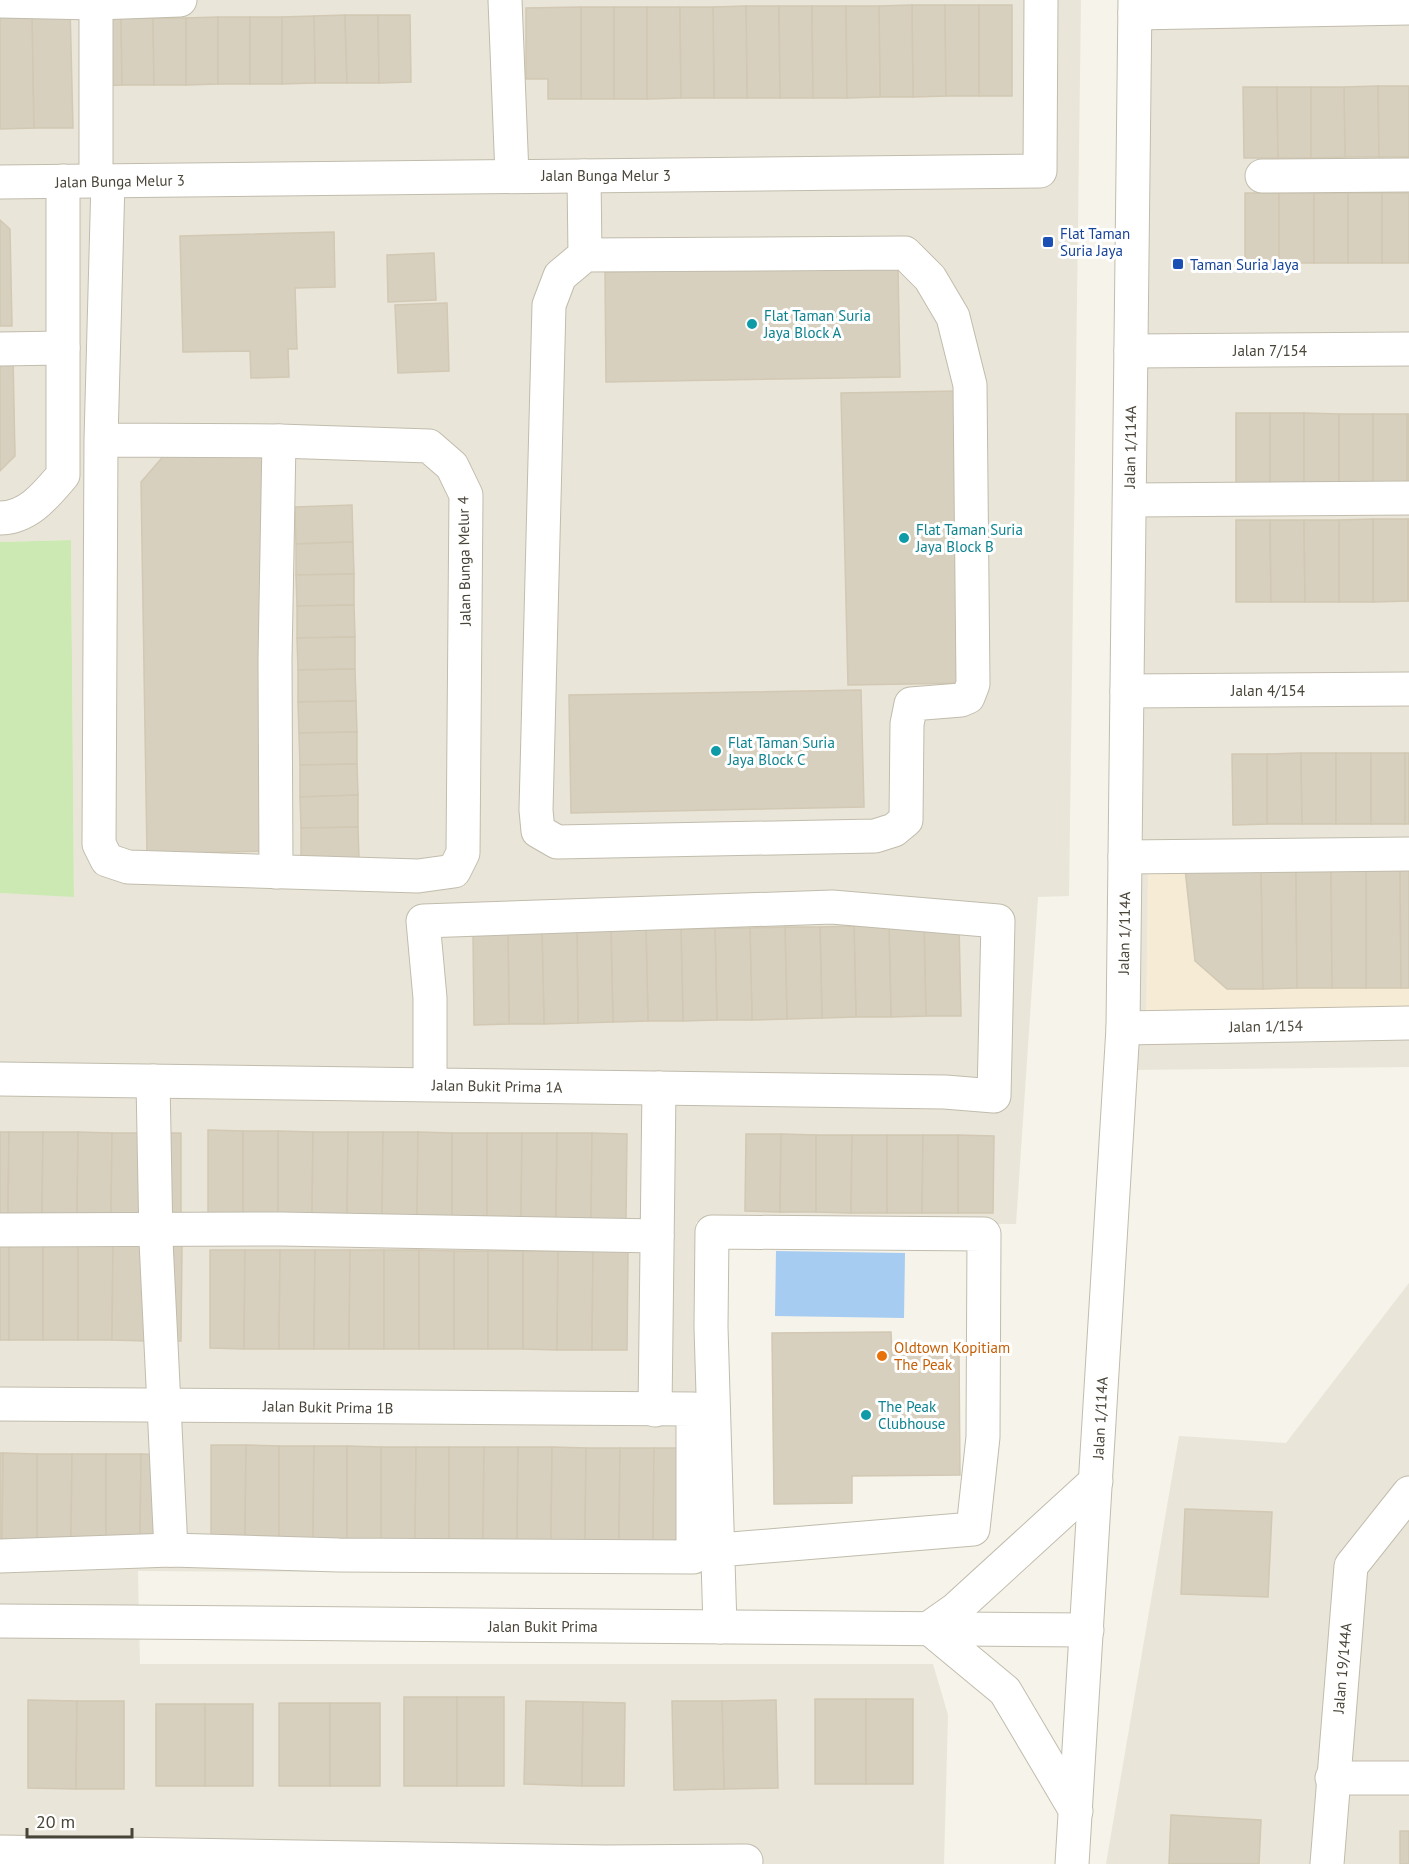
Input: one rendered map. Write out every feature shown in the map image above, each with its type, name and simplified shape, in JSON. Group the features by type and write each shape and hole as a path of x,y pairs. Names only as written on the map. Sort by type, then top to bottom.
{"street":[{"path":"0,1 180,0"},
{"path":"505,0 512,175"},
{"name":"Jalan Bunga Melur 3","path":"0,182 1040,171 1041,0"},
{"path":"96,2 102,181 99,844 107,860 128,867 276,872 275,660 279,441"},
{"path":"1135,6 1402,5"},
{"name":"Jalan 1/114A","path":"1072,1864 1123,1028 1135,6"},
{"path":"1262,176 1409,175"},
{"path":"584,176 585,255"},
{"path":"0,518 10,518 41,502 63,475 63,181"},
{"path":"905,253 930,278 953,317 970,385 973,684 968,697 911,704 906,724 906,820 894,830 875,836 557,842 538,831 536,810 549,305 560,276 585,255 905,253"},
{"path":"0,349 63,348"},
{"name":"Jalan 7/154","path":"1131,351 1409,349"},
{"name":"Jalan Bunga Melur 4","path":"101,440 279,441 429,446 452,466 466,495 463,853 453,870 417,876 276,872"},
{"path":"1130,500 1409,498"},
{"name":"Jalan 4/154","path":"1127,692 1409,689"},
{"path":"1125,857 1409,854"},
{"name":"Jalan Bukit Prima 1A","path":"0,1079 430,1085 658,1088 933,1092 994,1096 998,921 832,908 423,921 430,998 430,1085"},
{"name":"Jalan 1/154","path":"1123,1028 1409,1023"},
{"path":"0,1556 171,1551 156,1231 153,1081"},
{"path":"655,1410 658,1088"},
{"path":"0,1230 281,1229 657,1236"},
{"path":"719,1551 973,1528 983,1437 984,1234 712,1232 711,1328 720,1627"},
{"name":"Jalan Bukit Prima 1B","path":"0,1404 693,1409 693,1557 267,1554 171,1551"},
{"path":"1076,1811 1005,1691 929,1629 956,1610 1096,1481"},
{"name":"Jalan 19/144A","path":"1327,1864 1332,1778 1351,1566 1409,1493"},
{"name":"Jalan Bukit Prima","path":"0,1621 1087,1630"},
{"path":"1332,1778 1409,1778"},
{"path":"0,1852 606,1863 746,1861"}],"shaded area":[{"path":"0,0 1081,0 1069,896 1038,897 1016,1224 696,1222 701,1574 138,1571 140,1664 933,1664 948,1715 944,1864 0,1864 0,893 74,896 71,540 0,542"},
{"path":"1152,0 1409,0 1409,1067 1128,1070"},
{"path":"1409,862 1409,1011 1146,1014 1148,865"},
{"path":"1409,1283 1409,1864 1106,1864 1179,1436 1286,1443"}],"green space":[{"path":"71,540 74,897 0,893 0,542"}],"water":[{"path":"776,1251 905,1253 904,1318 775,1316"}],"building":[{"path":"912,5 945,5 946,96 913,97"},
{"path":"912,5 913,97 880,97 879,6"},
{"path":"945,5 979,5 979,96 946,96"},
{"path":"979,5 1012,5 1012,96 979,96"},
{"path":"746,6 779,6 780,98 747,98"},
{"path":"746,6 747,98 714,98 713,7"},
{"path":"779,6 812,6 813,98 780,98"},
{"path":"812,6 846,6 847,98 813,98"},
{"path":"846,6 879,6 880,97 847,98"},
{"path":"32,7 34,128 0,129 0,8"},
{"path":"32,7 70,7 73,128 34,128"},
{"path":"581,7 614,7 614,99 581,99"},
{"path":"581,7 581,99 548,99 548,79 526,79 526,8"},
{"path":"614,7 647,7 647,99 614,99"},
{"path":"647,7 680,7 681,98 647,99"},
{"path":"680,7 713,7 714,98 681,98"},
{"path":"345,15 347,83 315,83 314,16"},
{"path":"345,15 378,15 379,83 347,83"},
{"path":"378,15 410,15 411,82 379,83"},
{"path":"314,16 315,83 282,84 282,17"},
{"path":"218,17 218,84 186,85 186,18"},
{"path":"218,17 250,17 250,84 218,84"},
{"path":"250,17 282,17 282,84 250,84"},
{"path":"121,18 122,85 90,86 89,19"},
{"path":"121,18 153,18 154,85 122,85"},
{"path":"153,18 186,18 186,85 154,85"},
{"path":"1378,86 1379,157 1345,157 1344,87"},
{"path":"1378,86 1409,86 1409,157 1379,157"},
{"path":"1243,87 1277,87 1278,158 1244,158"},
{"path":"1277,87 1311,87 1311,158 1278,158"},
{"path":"1311,87 1344,87 1345,157 1311,158"},
{"path":"1245,193 1279,193 1279,263 1245,263"},
{"path":"1279,193 1314,193 1314,263 1279,263"},
{"path":"1314,193 1348,193 1348,263 1314,263"},
{"path":"1348,193 1382,193 1382,263 1348,263"},
{"path":"1382,193 1409,193 1409,263 1382,263"},
{"path":"0,220 10,229 12,326 0,326"},
{"path":"334,232 335,287 295,288 297,349 288,349 289,377 251,378 250,351 183,352 180,236"},
{"path":"434,253 436,300 388,302 387,255"},
{"name":"Flat Taman Suria Jaya Block A","path":"898,267 900,377 606,382 605,272"},
{"path":"447,303 449,371 398,373 395,305"},
{"path":"0,358 13,358 15,456 0,471"},
{"name":"Flat Taman Suria Jaya Block B","path":"960,391 966,683 848,685 841,393"},
{"path":"1236,413 1270,413 1270,489 1236,489"},
{"path":"1270,413 1304,413 1304,489 1270,489"},
{"path":"1304,413 1339,414 1339,489 1304,489"},
{"path":"1339,414 1373,414 1373,489 1339,489"},
{"path":"1373,414 1407,414 1407,489 1373,489"},
{"path":"1407,414 1409,414 1409,489 1407,489"},
{"path":"167,452 263,454 269,851 147,854 141,482"},
{"path":"352,505 353,542 296,544 295,507"},
{"path":"1373,519 1408,519 1408,601 1373,602"},
{"path":"1373,519 1373,602 1339,602 1339,520"},
{"path":"1409,519 1409,601 1408,601"},
{"path":"1236,520 1270,520 1271,602 1236,602"},
{"path":"1270,520 1304,520 1305,602 1271,602"},
{"path":"1304,520 1339,520 1339,602 1305,602"},
{"path":"353,542 354,574 296,575 296,544"},
{"path":"354,574 354,605 297,606 296,575"},
{"path":"354,605 355,637 297,638 297,606"},
{"path":"355,637 355,669 298,670 297,638"},
{"path":"355,669 356,701 298,702 298,670"},
{"name":"Flat Taman Suria Jaya Block C","path":"861,690 864,807 571,813 569,695"},
{"path":"356,701 357,732 299,733 298,702"},
{"path":"357,732 357,764 300,765 299,733"},
{"path":"1301,753 1302,824 1267,824 1267,754"},
{"path":"1301,753 1336,753 1336,824 1302,824"},
{"path":"1336,753 1371,753 1371,824 1336,824"},
{"path":"1371,753 1405,753 1405,824 1371,824"},
{"path":"1405,753 1409,753 1409,824 1405,824"},
{"path":"1232,754 1267,754 1267,824 1233,825"},
{"path":"357,764 358,795 300,797 300,765"},
{"path":"358,795 358,827 301,828 300,797"},
{"path":"358,827 359,859 301,860 301,828"},
{"path":"1400,865 1401,988 1366,988 1366,866"},
{"path":"1400,865 1409,865 1409,988 1401,988"},
{"path":"1261,866 1263,989 1227,989 1195,961 1185,869"},
{"path":"1261,866 1296,866 1297,988 1263,989"},
{"path":"1296,866 1331,866 1332,988 1297,988"},
{"path":"1331,866 1366,866 1366,988 1332,988"},
{"path":"924,924 959,924 961,1016 926,1016"},
{"path":"924,924 926,1016 891,1017 889,925"},
{"path":"889,925 891,1017 856,1017 854,926"},
{"path":"854,926 856,1017 822,1018 820,927"},
{"path":"785,927 820,927 822,1018 787,1019"},
{"path":"785,927 787,1019 752,1020 750,928"},
{"path":"715,928 750,928 752,1020 717,1020"},
{"path":"715,928 717,1020 683,1021 681,929"},
{"path":"646,929 681,929 683,1021 648,1021"},
{"path":"646,929 648,1021 613,1022 611,931"},
{"path":"577,931 611,931 613,1022 578,1023"},
{"path":"577,931 578,1023 544,1024 542,932"},
{"path":"508,932 542,932 544,1024 509,1024"},
{"path":"508,932 509,1024 474,1025 473,933"},
{"path":"208,1130 243,1131 243,1217 208,1217"},
{"path":"243,1131 278,1131 278,1218 243,1217"},
{"path":"278,1131 313,1132 312,1218 278,1218"},
{"path":"0,1132 9,1132 8,1214 0,1214"},
{"path":"9,1132 43,1132 42,1214 8,1214"},
{"path":"43,1132 78,1132 77,1215 42,1214"},
{"path":"78,1132 112,1133 111,1215 77,1215"},
{"path":"313,1132 348,1132 347,1218 312,1218"},
{"path":"348,1132 383,1132 382,1218 347,1218"},
{"path":"383,1132 418,1132 417,1218 382,1218"},
{"path":"418,1132 452,1133 452,1219 417,1218"},
{"path":"112,1133 147,1133 146,1215 111,1215"},
{"path":"147,1133 181,1133 181,1215 146,1215"},
{"path":"452,1133 487,1133 487,1219 452,1219"},
{"path":"487,1133 522,1133 521,1219 487,1219"},
{"path":"522,1133 557,1133 556,1219 521,1219"},
{"path":"557,1133 592,1133 591,1220 556,1219"},
{"path":"592,1133 627,1134 626,1220 591,1220"},
{"path":"746,1134 781,1134 780,1212 745,1211"},
{"path":"781,1134 816,1135 816,1212 780,1212"},
{"path":"816,1135 852,1135 851,1213 816,1212"},
{"path":"852,1135 887,1135 887,1213 851,1213"},
{"path":"887,1135 923,1135 922,1213 887,1213"},
{"path":"923,1135 958,1135 958,1213 922,1213"},
{"path":"958,1135 994,1136 993,1213 958,1213"},
{"path":"0,1244 9,1244 9,1340 0,1340"},
{"path":"9,1244 43,1244 43,1340 9,1340"},
{"path":"43,1244 78,1244 78,1340 43,1340"},
{"path":"78,1244 113,1244 112,1340 78,1340"},
{"path":"113,1244 147,1244 147,1341 112,1340"},
{"path":"147,1244 182,1244 181,1341 147,1341"},
{"path":"210,1250 245,1250 244,1349 210,1348"},
{"path":"245,1250 280,1250 279,1349 244,1349"},
{"path":"280,1250 315,1250 314,1349 279,1349"},
{"path":"315,1250 350,1250 349,1349 314,1349"},
{"path":"350,1250 384,1250 384,1349 349,1349"},
{"path":"384,1250 419,1250 419,1349 384,1349"},
{"path":"419,1250 454,1251 454,1349 419,1349"},
{"path":"454,1251 488,1251 488,1349 454,1349"},
{"path":"488,1251 523,1251 523,1349 488,1349"},
{"path":"523,1251 558,1251 557,1350 523,1349"},
{"path":"558,1251 593,1251 592,1350 557,1350"},
{"path":"593,1251 628,1251 627,1350 592,1350"},
{"name":"The Peak Clubhouse","path":"891,1332 892,1355 959,1354 960,1475 852,1476 852,1503 774,1504 772,1333"},
{"path":"211,1445 246,1445 245,1538 211,1538"},
{"path":"246,1445 279,1446 279,1538 245,1538"},
{"path":"279,1446 314,1446 313,1539 279,1538"},
{"path":"314,1446 347,1446 347,1539 313,1539"},
{"path":"347,1446 381,1447 381,1540 347,1539"},
{"path":"381,1447 416,1447 415,1540 381,1540"},
{"path":"416,1447 449,1447 449,1540 415,1540"},
{"path":"449,1447 484,1447 483,1540 449,1540"},
{"path":"484,1447 518,1447 517,1540 483,1540"},
{"path":"518,1447 552,1447 551,1540 517,1540"},
{"path":"552,1447 586,1448 585,1541 551,1540"},
{"path":"586,1448 620,1448 619,1541 585,1541"},
{"path":"620,1448 654,1448 653,1541 619,1541"},
{"path":"654,1448 688,1448 688,1541 653,1541"},
{"path":"0,1453 3,1453 2,1541 0,1541"},
{"path":"3,1453 37,1454 37,1541 2,1541"},
{"path":"37,1454 72,1454 71,1542 37,1541"},
{"path":"72,1454 106,1454 106,1542 71,1542"},
{"path":"106,1454 141,1454 140,1542 106,1542"},
{"path":"141,1454 175,1455 175,1542 140,1542"},
{"path":"1185,1509 1272,1512 1268,1597 1181,1594"},
{"path":"404,1697 457,1697 457,1786 404,1786"},
{"path":"457,1697 504,1697 504,1786 457,1786"},
{"path":"815,1699 866,1699 866,1784 815,1784"},
{"path":"866,1699 913,1699 913,1784 866,1784"},
{"path":"28,1700 77,1701 76,1789 28,1788"},
{"path":"776,1700 778,1788 724,1789 722,1701"},
{"path":"77,1701 124,1701 124,1789 76,1789"},
{"path":"526,1701 583,1702 582,1786 524,1784"},
{"path":"672,1701 722,1701 724,1789 674,1790"},
{"path":"583,1702 625,1703 624,1786 582,1786"},
{"path":"279,1703 330,1703 330,1786 279,1786"},
{"path":"330,1703 380,1703 380,1786 330,1786"},
{"path":"156,1704 205,1704 205,1786 156,1786"},
{"path":"205,1704 253,1704 253,1786 205,1786"},
{"path":"1171,1815 1261,1820 1259,1864 1169,1864"},
{"path":"1400,1831 1409,1831 1409,1864 1400,1864"}],"place":[{"name":"Flat Taman Suria Jaya","path":"1048,242"},
{"name":"Taman Suria Jaya","path":"1178,264"},
{"name":"Flat Taman Suria Jaya Block A","path":"752,324"},
{"name":"Flat Taman Suria Jaya Block B","path":"904,538"},
{"name":"Flat Taman Suria Jaya Block C","path":"716,751"},
{"name":"Oldtown Kopitiam The Peak","path":"882,1356"},
{"name":"The Peak Clubhouse","path":"866,1415"}]}
